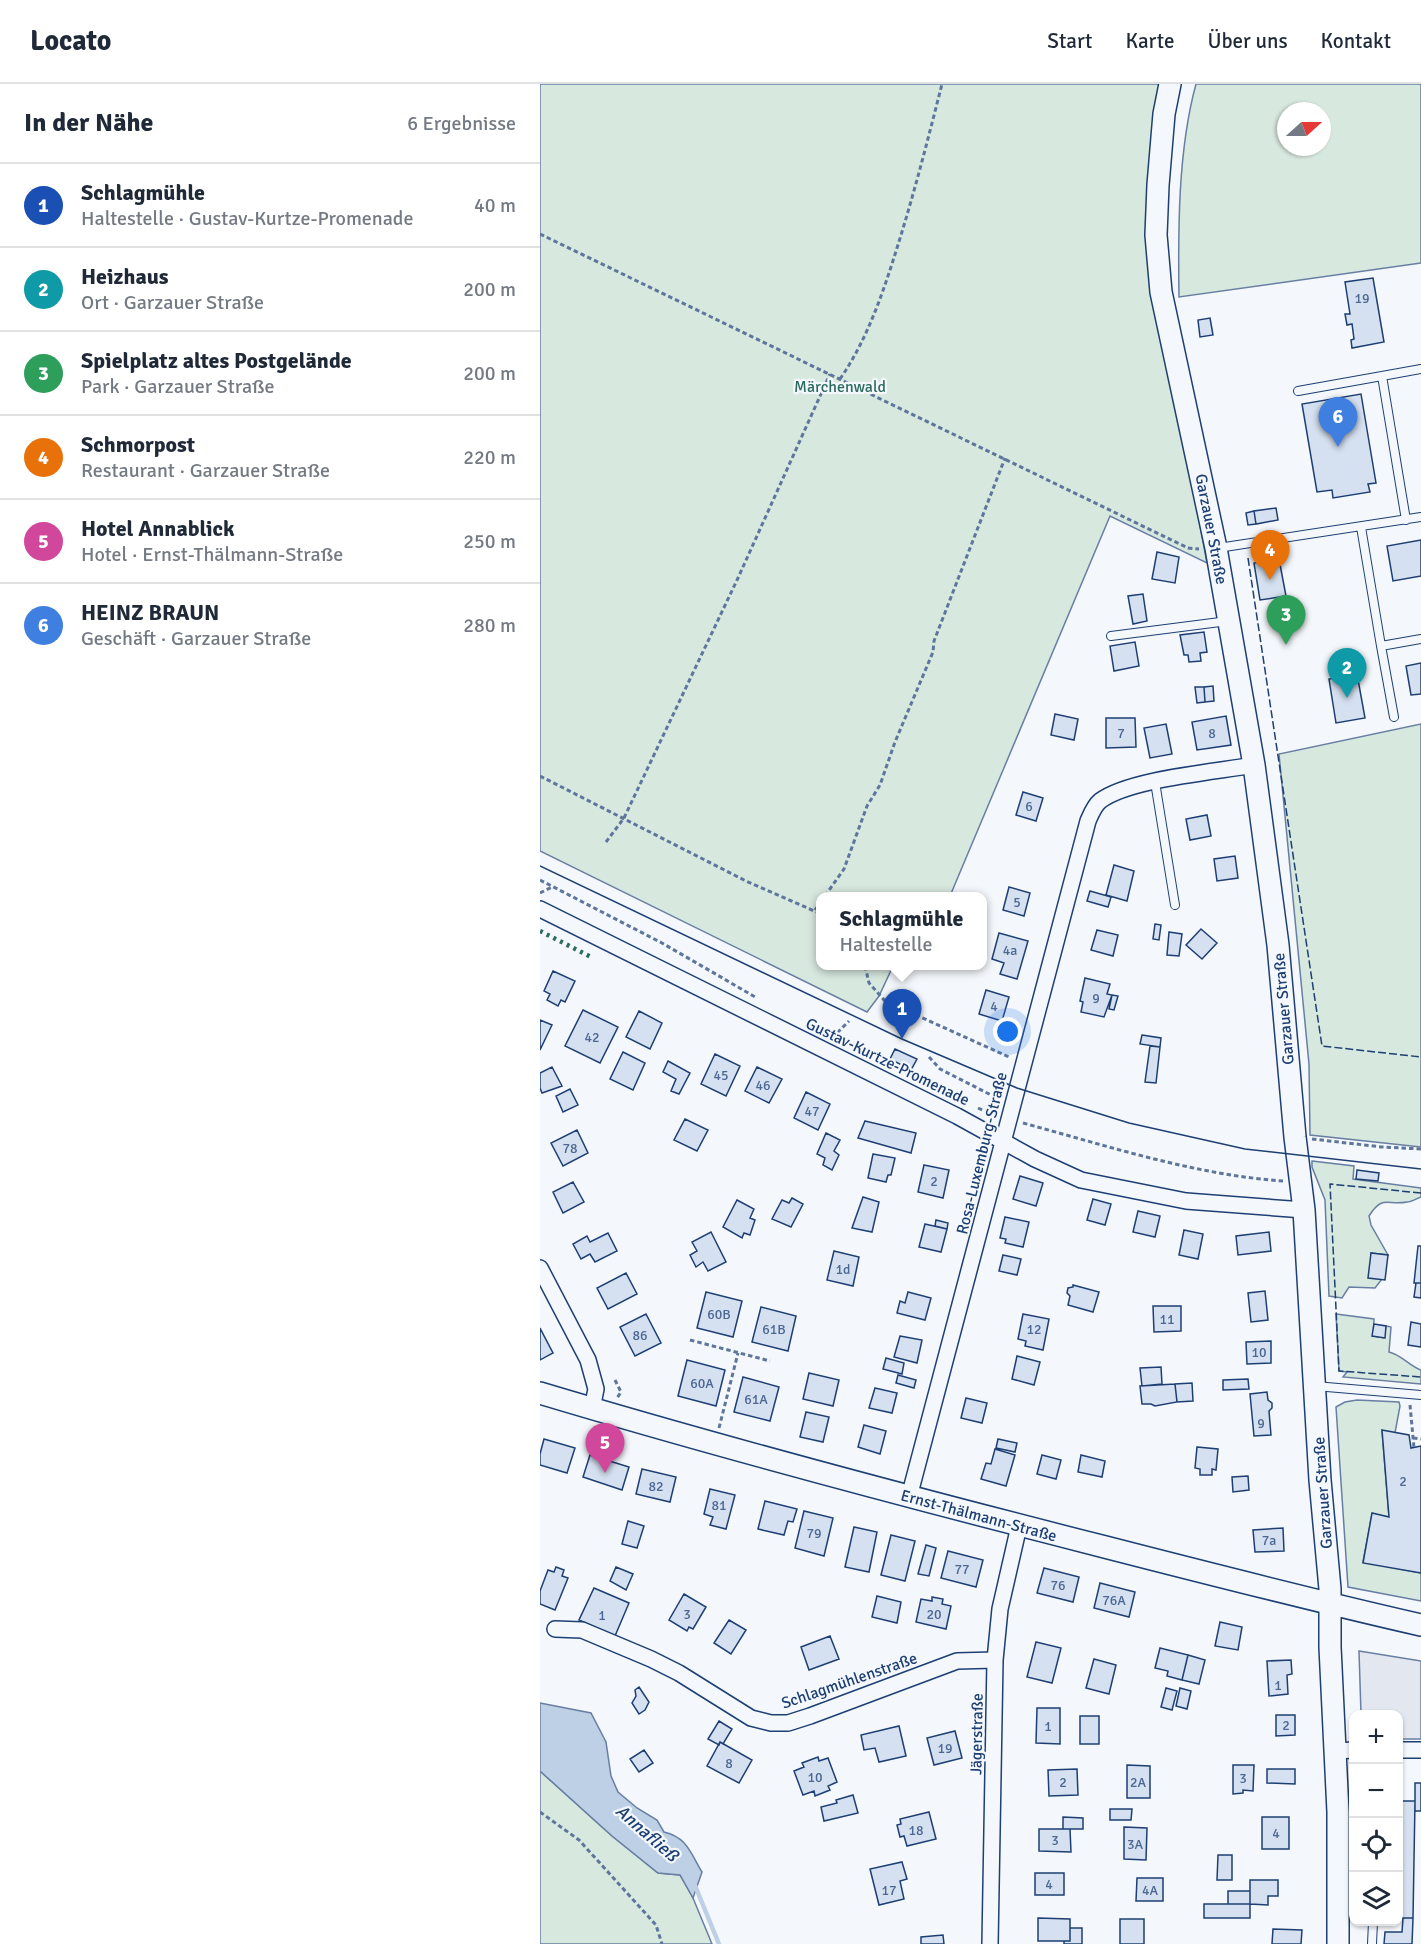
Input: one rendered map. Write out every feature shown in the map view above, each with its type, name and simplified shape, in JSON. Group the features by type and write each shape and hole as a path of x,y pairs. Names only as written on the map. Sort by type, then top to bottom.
{"street":[{"name":"Garzauer Straße","path":"1170,84 1164,114 1158,185 1156,235 1161,292 1216,548 1254,765 1278,945 1304,1210 1330,1604 1330,1647 1345,1750 1338,1812 1338,1944"},
{"name":"Rosa-Luxemburg-Straße","path":"909,1497 1010,1112 1088,821 1093,810 1098,803 1110,795 1127,788 1254,765"},
{"name":"Gustav-Kurtze-Promenade","path":"540,909 829,1044 1035,1159 1081,1180 1186,1201 1304,1210"},
{"path":"540,1268 588,1360 597,1389 592,1409"},
{"name":"Ernst-Thälmann-Straße","path":"540,1393 1019,1526 1421,1625"},
{"name":"Jägerstraße","path":"990,1944 995,1660 1000,1609 1019,1526"},
{"name":"Schlagmühlenstraße","path":"555,1629 582,1630 651,1659 679,1673 751,1718 771,1723 788,1723 810,1716 957,1660 995,1660"},
{"path":"1403,1750 1421,1750"}],"lane":[{"path":"1298,391 1421,369"},
{"path":"1382,376 1406,520"},
{"path":"1216,548 1421,517"},
{"path":"1361,527 1394,717"},
{"path":"1111,636 1230,621"},
{"path":"1382,646 1421,639"},
{"path":"1155,782 1175,905"},
{"path":"1315,1386 1421,1395"},
{"path":"1372,1944 1373,1926"}],"path":[{"path":"840,379 855,357 885,286 914,192 942,84"},
{"path":"540,234 1188,548 1216,548"},
{"path":"606,842 624,818 738,578 830,374"},
{"path":"828,892 844,869 867,806 880,785 895,741 933,652 934,641 1005,458"},
{"path":"540,776 746,881 815,911"},
{"path":"540,880 662,943 763,1001"},
{"path":"540,893 553,887"},
{"path":"866,970 869,983 885,1001 1008,1057 1025,1056"},
{"path":"823,1034 829,1044 849,1020"},
{"path":"929,1057 940,1069 1010,1112"},
{"path":"976,1107 1010,1112 1155,1158 1246,1179 1300,1182"},
{"path":"1307,1138 1421,1149"},
{"path":"690,1340 770,1361"},
{"path":"719,1430 738,1353"},
{"path":"614,1401 621,1392 615,1380"},
{"path":"1409,1394 1414,1448"},
{"path":"1413,1438 1421,1439"},
{"path":"540,1812 579,1839 656,1925 662,1944"}],"green space":[{"name":"Märchenwald","path":"540,84 1162,84 1151,260 1207,563 1110,516 952,892 816,892 816,970 891,970 879,996 867,1012 540,851"},
{"path":"1196,84 1421,84 1421,263 1179,297 1180,190 1186,136"},
{"path":"1421,724 1421,1147 1310,1135 1309,1064 1279,754"},
{"path":"1312,1161 1354,1166 1353,1179 1421,1188 1421,1197 1409,1202 1382,1203 1369,1216 1371,1225 1388,1255 1371,1253 1382,1279 1375,1288 1349,1287 1342,1298 1329,1296 1325,1200 1312,1167"},
{"path":"1336,1314 1374,1319 1373,1336 1384,1338 1386,1326 1391,1327 1389,1352 1421,1370 1421,1384 1343,1377 1347,1372 1339,1371"},
{"path":"1357,1400 1399,1402 1400,1406 1395,1433 1382,1431 1389,1517 1372,1514 1363,1562 1421,1573 1421,1601 1348,1587 1336,1407 1345,1402"},
{"path":"540,1771 612,1836 658,1873 680,1875 693,1898 712,1944 540,1944"}],"shaded area":[{"path":"1359,1651 1421,1661 1421,1739 1403,1739 1403,1710 1361,1710"}],"water":[{"path":"540,1703 591,1713 606,1742 611,1776 618,1792 637,1808 657,1820 664,1832 672,1834 683,1842 702,1872 693,1898 680,1875 658,1873 612,1836 540,1771"}],"building":[{"path":"1373,278 1384,342 1352,348 1351,340 1354,339 1352,324 1347,325 1345,314 1350,314 1345,282"},
{"path":"1210,318 1213,335 1200,337 1198,320"},
{"path":"1361,394 1376,483 1368,484 1370,492 1333,498 1332,490 1317,492 1302,404"},
{"path":"1276,508 1278,520 1256,524 1254,511"},
{"path":"1254,511 1256,524 1248,525 1246,513"},
{"path":"1421,540 1421,576 1393,581 1387,546"},
{"path":"1157,552 1179,557 1175,583 1152,579"},
{"path":"1279,559 1286,596 1260,600 1254,563"},
{"path":"1143,594 1147,621 1133,624 1128,596"},
{"path":"1204,632 1207,652 1200,653 1201,661 1189,662 1188,655 1184,655 1180,635"},
{"path":"1135,642 1139,666 1114,671 1110,646"},
{"path":"1421,663 1421,694 1411,695 1406,666"},
{"path":"1357,674 1365,718 1336,723 1329,679"},
{"path":"1213,686 1214,701 1205,702 1204,687"},
{"path":"1195,687 1204,687 1205,702 1197,703"},
{"path":"1055,714 1078,719 1074,740 1051,735"},
{"path":"1226,716 1231,745 1197,750 1192,722"},
{"path":"1106,718 1135,718 1136,747 1106,748"},
{"path":"1166,724 1172,754 1150,758 1144,728"},
{"path":"1023,792 1043,798 1036,821 1016,815"},
{"path":"1207,815 1211,836 1190,840 1186,819"},
{"path":"1235,856 1238,878 1217,881 1214,859"},
{"path":"1114,865 1134,871 1127,901 1106,895"},
{"path":"1009,887 1030,893 1024,916 1003,910"},
{"path":"1090,891 1111,897 1108,907 1087,901"},
{"path":"1155,924 1161,925 1159,940 1153,939"},
{"path":"1201,929 1217,943 1202,959 1186,945"},
{"path":"1097,930 1118,935 1113,956 1091,950"},
{"path":"1169,932 1182,934 1179,956 1167,955"},
{"path":"999,933 1028,941 1017,979 1000,974 1004,963 992,959"},
{"path":"553,971 575,981 565,1002 561,1000 558,1006 547,1000 550,994 544,991"},
{"path":"1085,978 1110,984 1107,994 1112,995 1104,1017 1081,1012 1083,1002 1080,1001"},
{"path":"986,990 1009,997 1002,1021 979,1014"},
{"path":"1112,995 1118,996 1114,1010 1109,1009"},
{"path":"583,1010 618,1027 600,1063 565,1046"},
{"path":"639,1011 662,1023 650,1049 626,1037"},
{"path":"540,1020 552,1025 540,1050"},
{"path":"1142,1035 1161,1038 1160,1047 1140,1044"},
{"path":"1150,1046 1160,1047 1156,1083 1145,1082"},
{"path":"895,1049 917,1059 911,1070 890,1059"},
{"path":"623,1052 645,1063 633,1090 610,1079"},
{"path":"715,1054 740,1066 726,1096 701,1084"},
{"path":"668,1061 690,1073 679,1094 671,1091 676,1079 663,1072"},
{"path":"552,1067 562,1086 542,1093 540,1073"},
{"path":"757,1067 782,1079 769,1103 745,1091"},
{"path":"570,1089 578,1105 563,1112 556,1096"},
{"path":"806,1092 830,1104 818,1130 794,1118"},
{"path":"685,1119 708,1130 697,1151 674,1140"},
{"path":"865,1121 916,1133 911,1153 858,1138"},
{"path":"577,1130 588,1153 563,1166 551,1143"},
{"path":"826,1133 840,1140 834,1151 839,1155 832,1170 823,1165 825,1158 817,1154"},
{"path":"873,1154 895,1158 891,1175 888,1175 886,1182 868,1178"},
{"path":"924,1165 949,1170 943,1198 918,1192"},
{"path":"1357,1170 1379,1173 1378,1181 1356,1179"},
{"path":"1020,1176 1043,1183 1036,1206 1013,1199"},
{"path":"573,1182 584,1202 563,1213 553,1192"},
{"path":"863,1197 879,1202 872,1232 852,1228"},
{"path":"792,1198 803,1204 791,1227 772,1219 782,1200 789,1203"},
{"path":"1093,1199 1111,1204 1105,1225 1087,1220"},
{"path":"737,1200 754,1209 750,1218 755,1220 750,1235 744,1233 742,1238 723,1227"},
{"path":"1138,1211 1160,1216 1155,1237 1133,1232"},
{"path":"1005,1217 1029,1222 1023,1247 1005,1243 1006,1239 1000,1238"},
{"path":"936,1220 948,1223 947,1229 935,1226"},
{"path":"925,1224 947,1229 941,1252 919,1247"},
{"path":"1184,1230 1203,1234 1198,1259 1179,1255"},
{"path":"711,1232 726,1262 708,1271 703,1262 696,1267 690,1255 697,1251 692,1242"},
{"path":"1269,1232 1271,1251 1238,1255 1236,1236"},
{"path":"608,1233 617,1251 595,1262 590,1254 581,1259 573,1244 587,1236 590,1242"},
{"path":"1418,1246 1421,1246 1421,1283 1414,1283"},
{"path":"834,1251 859,1257 853,1286 827,1280"},
{"path":"1371,1253 1388,1255 1385,1280 1368,1278"},
{"path":"1003,1255 1021,1259 1017,1275 999,1271"},
{"path":"626,1273 637,1294 608,1309 597,1288"},
{"path":"1416,1283 1421,1283 1421,1298 1414,1297"},
{"path":"1073,1285 1099,1292 1093,1312 1068,1305 1070,1296 1067,1293 1068,1288"},
{"path":"1265,1291 1268,1320 1251,1322 1248,1293"},
{"path":"706,1292 742,1301 733,1337 697,1328"},
{"path":"908,1292 931,1298 925,1320 897,1313 900,1301 905,1303"},
{"path":"1153,1306 1181,1306 1181,1331 1154,1332"},
{"path":"761,1307 796,1316 788,1351 752,1342"},
{"path":"646,1314 661,1343 635,1356 620,1327"},
{"path":"1023,1314 1049,1319 1043,1350 1025,1346 1026,1341 1018,1339"},
{"path":"1411,1322 1421,1324 1421,1347 1408,1345"},
{"path":"1374,1324 1386,1326 1385,1338 1372,1336"},
{"path":"540,1328 553,1353 540,1360"},
{"path":"900,1336 922,1340 917,1363 894,1357"},
{"path":"1271,1341 1271,1363 1247,1364 1246,1342"},
{"path":"1017,1356 1040,1362 1034,1385 1012,1379"},
{"path":"886,1358 904,1363 902,1374 883,1369"},
{"path":"687,1360 725,1370 716,1406 678,1396"},
{"path":"1161,1367 1162,1384 1142,1386 1140,1368"},
{"path":"809,1373 839,1380 833,1406 803,1399"},
{"path":"898,1375 916,1380 914,1388 896,1383"},
{"path":"743,1377 779,1387 770,1421 734,1412"},
{"path":"1248,1379 1249,1389 1223,1390 1223,1380"},
{"path":"1192,1383 1193,1401 1177,1402 1175,1384"},
{"path":"1175,1384 1177,1402 1155,1406 1142,1404 1140,1386"},
{"path":"875,1388 897,1393 892,1413 869,1408"},
{"path":"1267,1392 1268,1400 1272,1403 1269,1411 1271,1435 1254,1436 1250,1394"},
{"path":"966,1398 987,1403 982,1423 961,1418"},
{"path":"806,1412 829,1417 823,1442 800,1437"},
{"path":"864,1425 886,1431 880,1454 858,1447"},
{"path":"1382,1430 1409,1435 1411,1448 1421,1446 1421,1573 1363,1563 1372,1513 1389,1517"},
{"path":"544,1439 575,1448 567,1473 540,1465"},
{"path":"998,1439 1017,1443 1015,1452 996,1448"},
{"path":"1197,1447 1218,1449 1216,1470 1212,1469 1212,1475 1200,1475 1200,1469 1195,1468"},
{"path":"995,1449 1015,1455 1006,1486 981,1479 986,1463 991,1464"},
{"path":"590,1455 629,1467 622,1490 583,1477"},
{"path":"1042,1455 1061,1460 1056,1479 1037,1474"},
{"path":"1081,1455 1105,1461 1102,1477 1078,1472"},
{"path":"642,1469 676,1477 670,1502 636,1494"},
{"path":"1248,1476 1249,1490 1233,1492 1232,1477"},
{"path":"710,1489 735,1495 726,1529 710,1525 713,1517 704,1514"},
{"path":"765,1501 797,1509 793,1522 788,1521 784,1535 758,1529"},
{"path":"804,1511 833,1518 824,1556 795,1548"},
{"path":"628,1521 644,1526 637,1548 622,1544"},
{"path":"854,1527 877,1532 869,1572 845,1567"},
{"path":"1283,1528 1284,1551 1255,1552 1253,1530"},
{"path":"891,1535 915,1541 905,1581 881,1575"},
{"path":"926,1545 936,1548 929,1576 918,1574"},
{"path":"948,1551 983,1560 976,1587 941,1578"},
{"path":"556,1567 564,1570 562,1576 568,1578 555,1610 540,1604 540,1591 548,1570 554,1572"},
{"path":"616,1567 633,1574 626,1590 610,1581"},
{"path":"1044,1568 1079,1577 1073,1602 1037,1593"},
{"path":"1100,1583 1135,1592 1129,1617 1094,1608"},
{"path":"594,1588 629,1603 615,1636 579,1620"},
{"path":"684,1594 706,1607 693,1629 689,1627 687,1631 669,1620"},
{"path":"877,1596 901,1602 897,1623 872,1617"},
{"path":"932,1597 943,1599 942,1604 951,1606 946,1629 916,1622 921,1599 932,1601"},
{"path":"729,1620 746,1630 731,1654 714,1643"},
{"path":"1220,1622 1242,1627 1238,1650 1215,1646"},
{"path":"830,1636 839,1659 809,1670 801,1647"},
{"path":"1036,1642 1061,1648 1052,1683 1027,1677"},
{"path":"1160,1648 1188,1655 1182,1680 1167,1676 1168,1671 1155,1668"},
{"path":"1188,1655 1205,1660 1199,1684 1182,1680"},
{"path":"1094,1659 1116,1665 1109,1694 1086,1688"},
{"path":"1291,1660 1292,1674 1287,1675 1288,1694 1269,1696 1267,1661"},
{"path":"639,1687 649,1702 645,1710 639,1714 632,1703 636,1696 635,1690"},
{"path":"1166,1688 1177,1691 1172,1710 1161,1707"},
{"path":"1180,1688 1191,1691 1187,1709 1176,1706"},
{"path":"1037,1708 1060,1708 1060,1744 1036,1743"},
{"path":"1276,1715 1295,1715 1295,1735 1276,1736"},
{"path":"1080,1716 1099,1716 1099,1744 1080,1744"},
{"path":"719,1721 732,1729 723,1744 720,1742 719,1745 708,1739"},
{"path":"899,1726 906,1756 879,1762 875,1748 864,1750 861,1735"},
{"path":"955,1731 962,1758 934,1765 927,1738"},
{"path":"720,1742 752,1760 739,1783 707,1766"},
{"path":"644,1750 653,1763 639,1772 630,1759"},
{"path":"818,1757 819,1761 828,1758 837,1782 828,1786 830,1790 815,1796 814,1791 803,1795 794,1771 804,1767 802,1763"},
{"path":"1127,1765 1150,1766 1150,1798 1127,1798"},
{"path":"1233,1765 1254,1765 1253,1791 1243,1790 1243,1793 1233,1794"},
{"path":"1077,1769 1078,1795 1049,1796 1048,1770"},
{"path":"1267,1769 1295,1769 1295,1784 1267,1783"},
{"path":"1415,1783 1421,1783 1421,1811 1415,1811"},
{"path":"853,1795 858,1813 824,1821 821,1807 837,1803 836,1800"},
{"path":"1403,1801 1415,1801 1413,1918 1403,1918"},
{"path":"1110,1809 1132,1809 1131,1820 1110,1820"},
{"path":"929,1812 936,1839 907,1846 904,1836 900,1837 897,1825 901,1824 900,1819"},
{"path":"1063,1817 1083,1818 1083,1829 1063,1829"},
{"path":"1262,1817 1289,1817 1289,1849 1262,1849"},
{"path":"1124,1827 1147,1828 1146,1860 1124,1859"},
{"path":"1039,1829 1070,1829 1071,1852 1039,1851"},
{"path":"1218,1855 1232,1855 1232,1880 1217,1880"},
{"path":"902,1862 907,1879 900,1881 904,1899 879,1905 870,1869"},
{"path":"1035,1873 1064,1873 1064,1895 1035,1895"},
{"path":"1137,1878 1163,1878 1163,1901 1136,1901"},
{"path":"1250,1880 1278,1880 1278,1896 1268,1896 1268,1905 1250,1904"},
{"path":"1228,1891 1250,1891 1250,1904 1228,1904"},
{"path":"1204,1904 1250,1904 1250,1918 1204,1918"},
{"path":"1038,1918 1070,1919 1070,1941 1038,1941"},
{"path":"1403,1918 1413,1918 1412,1944 1384,1944 1385,1932 1402,1932"},
{"path":"1120,1919 1144,1919 1144,1944 1120,1944"},
{"path":"1070,1928 1082,1928 1082,1944 1064,1944 1064,1941 1070,1941"},
{"path":"1273,1929 1302,1930 1301,1944 1272,1944"},
{"path":"943,1935 944,1944 921,1944 921,1937"}],"waterway":[{"name":"Annafließ","path":"694,1883 719,1944"}],"tram line":[{"path":"540,866 902,1039 1017,1088 1129,1123 1245,1149 1421,1169"}],"hedge":[{"path":"540,931 591,957"}],"fence":[{"path":"1248,558 1322,1046 1421,1057"},
{"path":"1421,1193 1330,1184 1339,1371 1421,1377"}],"place":[{"name":"HEINZ BRAUN","path":"1338,447"},
{"name":"Schmorpost","path":"1270,580"},
{"name":"Spielplatz altes Postgelände","path":"1286,645"},
{"name":"Heizhaus","path":"1347,698"},
{"name":"Schlagmühle","path":"902,1039"},
{"name":"Hotel Annablick","path":"605,1473"}]}
